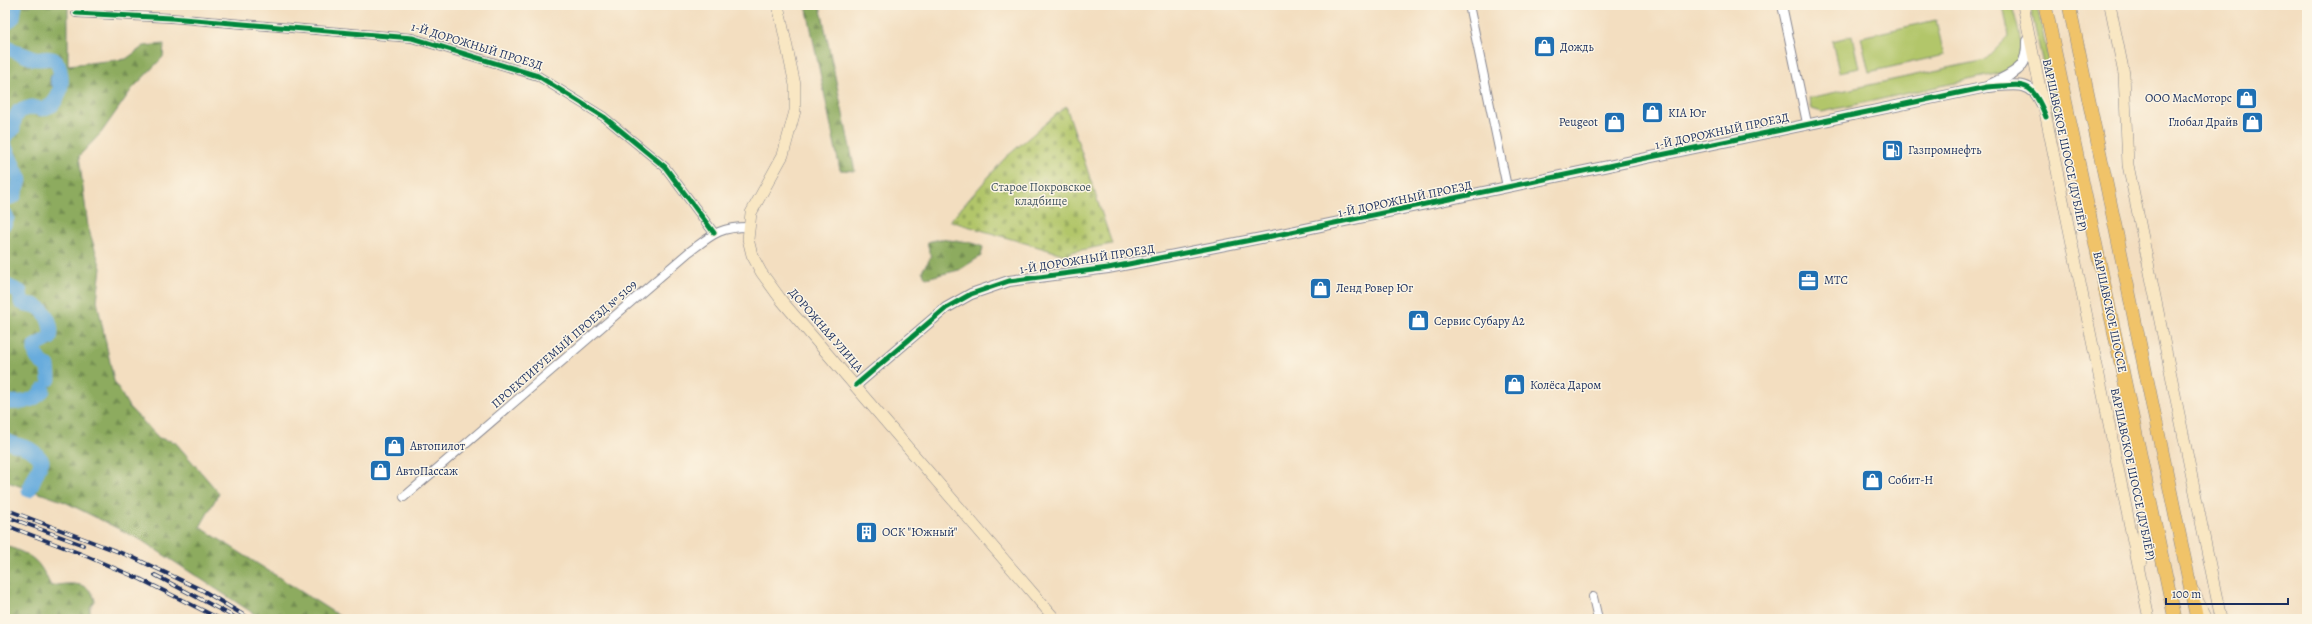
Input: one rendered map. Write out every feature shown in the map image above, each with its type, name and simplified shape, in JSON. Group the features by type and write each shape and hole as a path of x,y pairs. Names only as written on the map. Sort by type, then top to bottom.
{"main road":[{"name":"ДОРОЖНАЯ УЛИЦА","path":"778,5 795,85 795,111 783,155 756,200 748,227 748,239 752,255 761,272 782,300 965,516 1055,619"},
{"name":"ВАРШАВСКОЕ ШОССЕ (ДУБЛЁР)","path":"2023,5 2149,619"},
{"name":"ВАРШАВСКОЕ ШОССЕ","path":"2045,5 2175,619"},
{"name":"ВАРШАВСКОЕ ШОССЕ","path":"2069,5 2198,619"},
{"path":"2110,5 2124,74 2128,134 2128,164 2221,619"},
{"path":"2142,582 2144,470"},
{"path":"2190,586 2207,619"}],"street":[{"path":"1469,5 1507,188"},
{"path":"1782,5 1808,123"},
{"name":"1-Й ДОРОЖНЫЙ ПРОЕЗД","path":"76,14 171,18 412,38 538,76 604,117 665,167 714,233"},
{"path":"1987,87 2015,72 2024,63 2027,53 2027,26"},
{"path":"1987,87 2022,85 2031,88 2039,99 2046,117"},
{"name":"1-Й ДОРОЖНЫЙ ПРОЕЗД","path":"856,386 946,308 993,286 1035,276 1123,265 1507,188 1808,123 1987,87"},
{"name":"ПРОЕКТИРУЕМЫЙ ПРОЕЗД № 5109","path":"404,497 689,252 714,233 730,227 748,227"},
{"path":"1593,597 1598,619"}],"green space":[{"path":"5,5 68,5 68,65 126,59 144,46 164,44 163,57 132,89 101,133 79,156 88,227 101,268 97,301 114,381 129,407 159,438 175,442 219,493 200,527 344,619 262,619 141,540 65,502 5,481"},
{"path":"806,5 820,5 855,171 840,170"},
{"path":"2003,5 2012,5 2020,43 2018,60 2013,67 2005,72 1822,112 1812,109 1809,98 1985,60 2009,36"},
{"path":"2030,5 2037,5 2060,114 2054,115"},
{"path":"1936,20 1944,55 1869,72 1861,37"},
{"path":"1852,36 1859,68 1839,72 1832,41"},
{"name":"Старое Покровское кладбище","path":"1066,106 1112,244 1071,252 1069,256 950,221 1005,158"},
{"path":"941,239 977,244 983,247 981,256 959,270 926,278 922,271 931,257 927,242"},
{"path":"5,545 34,559 42,569 51,586 78,584 89,589 93,594 95,601 90,608 90,616 108,615 110,619 5,619"}],"water":[{"path":"55,71 63,71 68,76 66,87 63,89 55,89 50,84 50,76"}],"waterway":[{"path":"5,24 13,17 15,5"},
{"path":"5,45 14,51 32,58 53,59 59,67 61,76 58,95 52,105 42,109 32,107 19,111 14,120 13,129 5,136"},
{"path":"5,147 20,180 14,196 5,199"},
{"path":"5,214 7,218 5,223"},
{"path":"5,285 20,292 21,302 40,308 46,315 51,329 50,338 35,346 35,353 42,363 48,366 49,379"},
{"path":"5,402 21,402 31,400 43,390"},
{"path":"5,440 33,451 42,461 29,490"}],"railway":[{"path":"5,509 132,557 202,590 250,619"},
{"path":"5,516 83,545"},
{"path":"5,525 79,553 140,579 220,619"},
{"path":"155,575 238,619"}],"cycle path":[{"path":"76,13 171,18 412,38 538,76 604,117 665,167 714,233"},
{"path":"856,385 946,308 971,294 1009,281 1108,268 1277,235 1987,87 2018,85 2031,90 2041,104 2046,117"}],"place":[{"name":"Дождь","path":"1545,47"},
{"name":"ООО МасМоторс","path":"2247,98"},
{"name":"KIA Юг","path":"1652,113"},
{"name":"Peugeot","path":"1614,122"},
{"name":"Глобал Драйв","path":"2253,122"},
{"name":"Газпромнефть","path":"1893,150"},
{"name":"МТС","path":"1809,280"},
{"name":"Ленд Ровер Юг","path":"1321,288"},
{"name":"Сервис Субару А2","path":"1418,321"},
{"name":"Колёса Даром","path":"1515,385"},
{"name":"Автопилот","path":"395,446"},
{"name":"АвтоПассаж","path":"380,471"},
{"name":"Собит-Н","path":"1873,480"},
{"name":"ОСК \"Южный\"","path":"867,532"}]}
